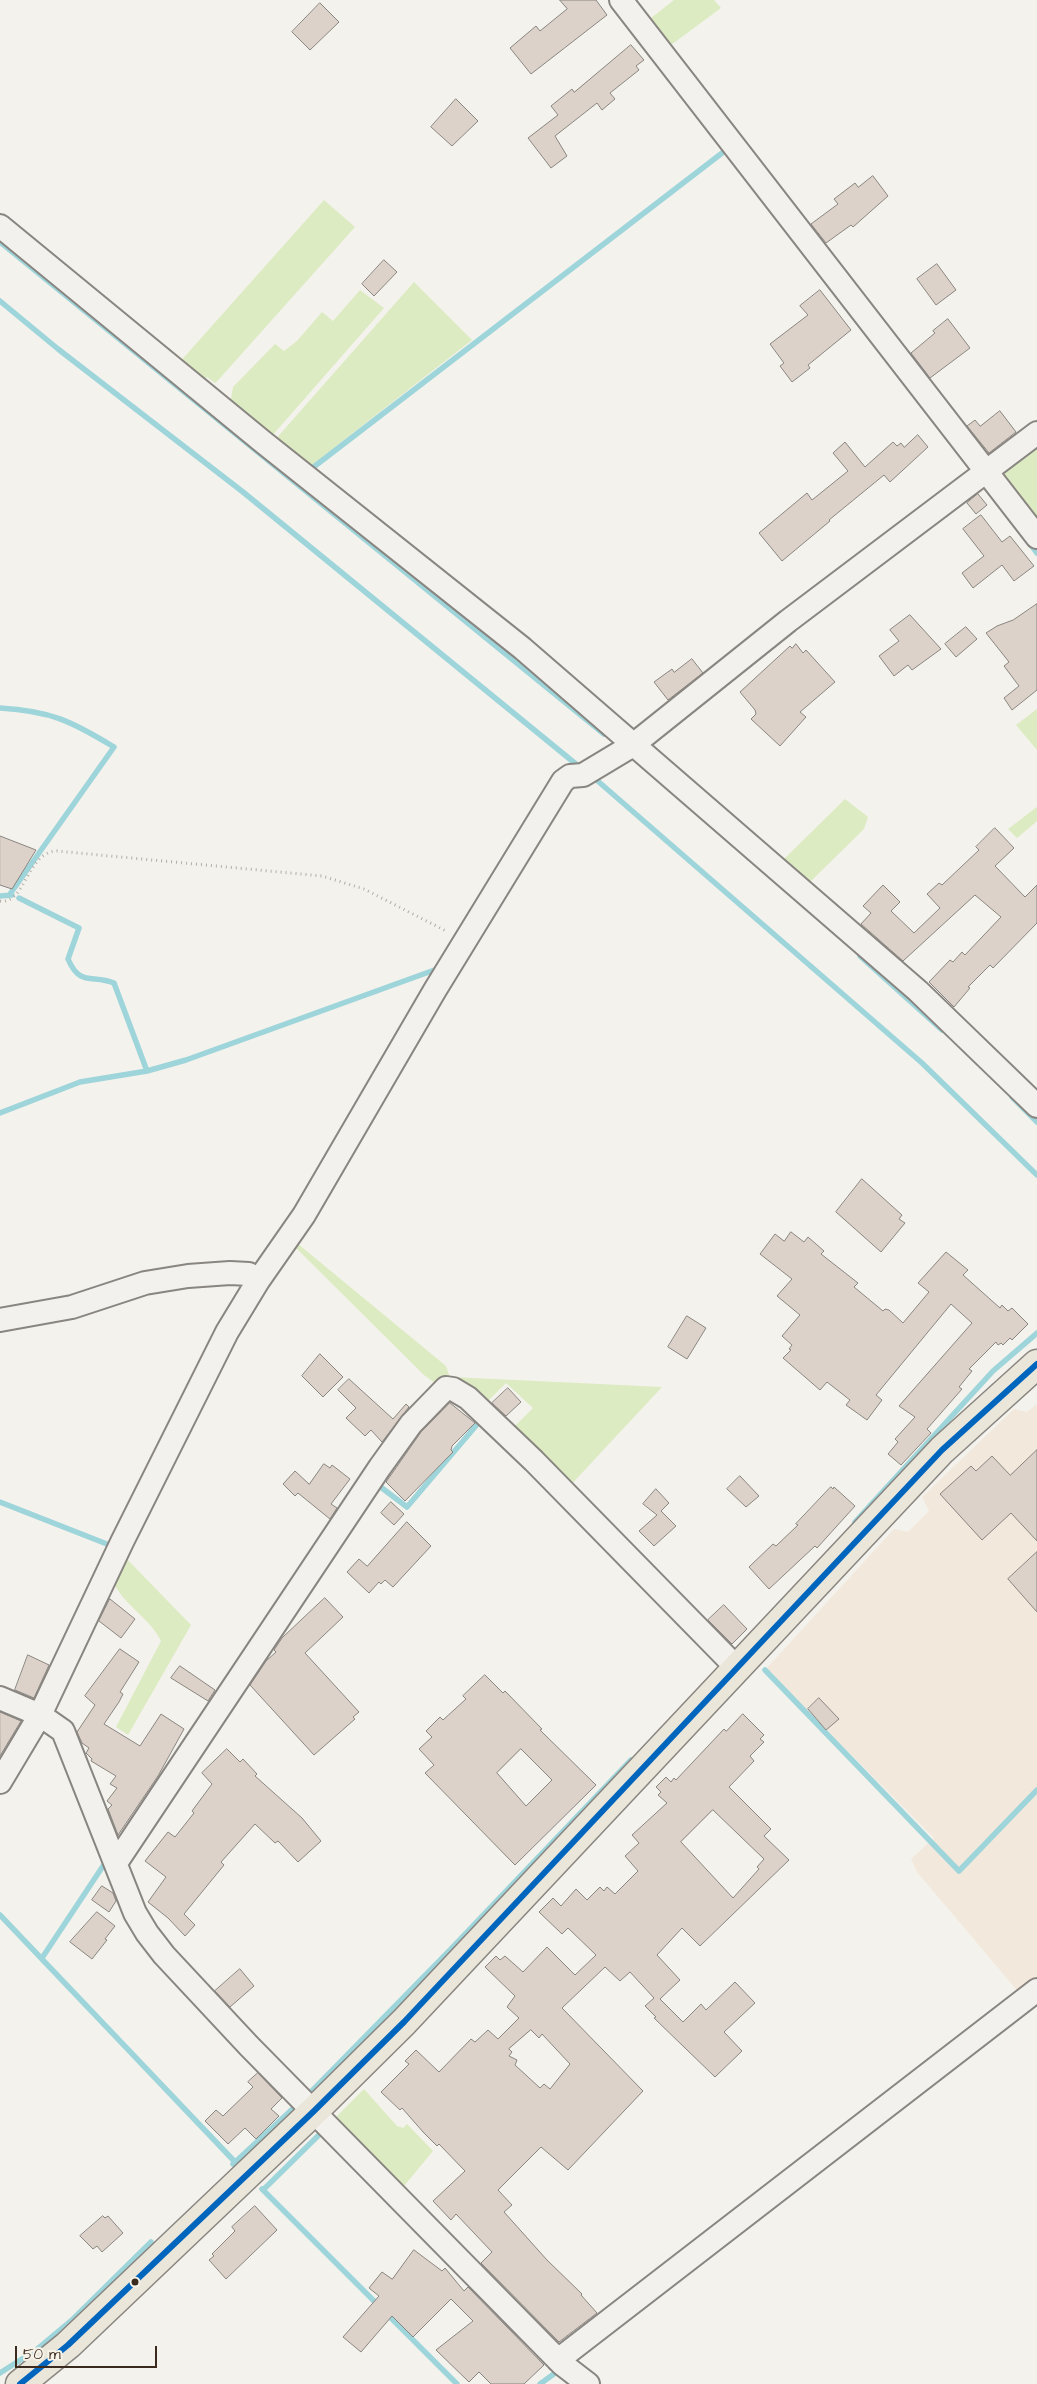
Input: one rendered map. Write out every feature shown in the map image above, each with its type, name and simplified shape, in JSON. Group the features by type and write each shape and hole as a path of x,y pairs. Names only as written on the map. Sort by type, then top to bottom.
{"main road":[{"path":"20,2384 68,2346 307,2103 404,2022 731,1662 942,1450 1037,1364"}],"street":[{"path":"621,0 982,475 1037,537"},
{"path":"0,226 263,442 522,648 918,991 1037,1106"},
{"path":"0,1782 37,1714 254,1277 304,1215 435,990 563,781 570,776 586,773 634,746 788,621 1037,433"},
{"path":"0,1320 72,1307 145,1283 188,1276 230,1273 254,1277"},
{"path":"113,1856 380,1467 411,1424 446,1388 453,1389 468,1398 527,1454 731,1662"},
{"path":"0,1698 37,1714 63,1731 135,1912 153,1940 249,2046 562,2364 588,2384"},
{"path":"562,2364 1037,1990"}],"path":[{"path":"0,901 11,899 17,893 37,860 44,853 57,851 322,876 364,889 449,932"}],"shaded area":[{"path":"1037,1404 1037,1982 1021,1995 917,1872 911,1859 934,1838 766,1669 894,1529 908,1532 929,1511 922,1497 1014,1409 1027,1412"}],"green space":[{"path":"674,0 714,0 721,8 671,45 651,18"},
{"path":"324,200 355,227 221,377 215,383 207,377 200,383 178,364"},
{"path":"414,282 472,340 308,468 274,441"},
{"path":"360,290 384,308 271,437 230,404 233,387 275,344 284,351 297,341 322,312 333,321"},
{"path":"1037,442 1037,519 1004,477 1003,468"},
{"path":"1037,709 1037,750 1016,725"},
{"path":"845,799 868,817 864,829 806,886 780,863"},
{"path":"1037,807 1037,821 1017,838 1008,829"},
{"path":"292,1239 446,1366 450,1378 440,1378 436,1384 424,1375 290,1242"},
{"path":"452,1377 662,1387 567,1489 509,1432 533,1408 506,1383 482,1407"},
{"path":"122,1554 191,1625 128,1735 116,1727 161,1641 150,1624 122,1596 111,1578"},
{"path":"364,2089 397,2126 403,2128 407,2124 433,2151 404,2186 398,2187 334,2119"}],"building":[{"path":"560,0 596,0 607,15 531,74 510,48 536,26 540,31 567,9"},
{"path":"320,3 339,22 310,50 292,32"},
{"path":"631,45 644,60 636,66 639,70 610,93 615,99 602,110 597,103 555,136 567,156 551,168 528,138 558,115 551,106 572,89 574,92"},
{"path":"456,99 478,121 452,146 431,127"},
{"path":"873,176 888,196 853,227 851,225 826,243 811,224 838,204 834,199 855,183 858,187"},
{"path":"384,260 397,272 374,296 362,284"},
{"path":"937,264 956,290 936,305 917,279"},
{"path":"820,290 851,330 808,365 810,368 792,382 780,366 784,363 770,344 808,315 800,306"},
{"path":"948,319 970,348 930,378 911,353 935,333 933,331"},
{"path":"1000,411 1016,432 989,453 967,426 975,420 980,426"},
{"path":"918,435 928,447 890,482 884,475 782,561 759,533 807,493 812,500 848,471 833,453 845,442 865,467 893,442 897,446 901,443 904,447"},
{"path":"978,494 987,505 976,514 967,503"},
{"path":"981,515 1002,542 1010,536 1034,566 1014,581 1002,565 973,588 962,573 984,556 963,529"},
{"path":"1037,604 1037,690 1012,710 1004,698 1019,686 1004,666 1009,662 986,633 997,626 1013,620"},
{"path":"910,615 941,649 912,670 908,665 894,676 879,656 899,641 890,630"},
{"path":"966,627 977,639 956,657 945,644"},
{"path":"796,644 803,653 806,650 835,682 800,712 806,717 780,746 751,719 756,714 755,710 740,692 790,646 792,648"},
{"path":"692,659 703,673 668,700 654,682 672,669 674,672"},
{"path":"995,828 1014,848 995,866 1025,897 1037,885 1037,923 993,968 990,965 968,987 970,988 954,1007 929,982 950,960 953,962 962,952 965,955 1001,917 975,895 903,961 861,924 871,913 863,906 883,885 900,902 891,911 914,933 940,908 927,894 939,883 942,885 979,850 976,847"},
{"path":"0,836 36,850 12,889 0,885"},
{"path":"862,1179 902,1215 899,1219 905,1223 881,1252 836,1212"},
{"path":"791,1232 804,1242 808,1237 824,1251 821,1254 858,1283 854,1287 883,1311 885,1309 889,1310 903,1323 929,1292 918,1283 946,1252 968,1270 963,1275 1000,1308 1002,1305 1008,1311 1012,1308 1028,1324 1012,1340 1010,1338 1003,1345 1001,1343 998,1345 996,1342 969,1369 972,1371 959,1387 962,1389 927,1429 931,1433 901,1465 888,1454 898,1442 895,1439 915,1417 899,1406 972,1323 951,1304 876,1395 882,1400 867,1420 846,1405 850,1400 827,1382 820,1390 783,1358 791,1350 789,1349 792,1345 782,1336 800,1315 777,1296 792,1279 760,1254 775,1234 784,1241"},
{"path":"687,1316 706,1328 687,1359 668,1347"},
{"path":"320,1354 343,1377 323,1397 302,1376"},
{"path":"349,1379 393,1419 406,1404 409,1407 382,1442 371,1430 365,1436 346,1418 356,1408 338,1390"},
{"path":"508,1388 521,1402 506,1416 492,1403"},
{"path":"450,1403 475,1423 452,1446 451,1450 453,1452 405,1501 386,1482 421,1432"},
{"path":"1037,1450 1037,1541 1011,1513 982,1540 940,1494 971,1466 976,1471 992,1456 1010,1475"},
{"path":"324,1464 330,1468 332,1465 350,1479 331,1504 337,1508 330,1519 298,1493 295,1496 283,1484 295,1471 309,1484"},
{"path":"740,1476 759,1496 746,1507 727,1489"},
{"path":"831,1487 833,1489 834,1487 855,1506 817,1548 815,1546 769,1589 749,1567 773,1544 776,1546 798,1525 796,1524"},
{"path":"656,1489 669,1503 661,1511 676,1526 654,1546 639,1531 657,1515 643,1504"},
{"path":"391,1502 404,1514 394,1525 381,1513"},
{"path":"407,1522 431,1546 393,1587 385,1580 381,1584 379,1582 369,1593 347,1572 359,1559 367,1566"},
{"path":"1037,1552 1037,1612 1008,1579"},
{"path":"325,1598 343,1617 305,1653 359,1712 353,1717 355,1719 314,1755 250,1685 266,1661 276,1652 274,1650 282,1638"},
{"path":"110,1599 135,1619 121,1638 99,1621"},
{"path":"724,1605 747,1629 732,1644 708,1620"},
{"path":"120,1649 139,1662 120,1692 123,1694 119,1702 104,1724 140,1746 161,1714 184,1729 158,1776 118,1835 108,1809 112,1805 107,1801 117,1788 110,1784 116,1776 91,1761 92,1759 86,1753 89,1748 82,1743 77,1732 95,1705 85,1696"},
{"path":"28,1655 49,1665 34,1698 15,1690"},
{"path":"180,1666 215,1690 208,1701 171,1678"},
{"path":"485,1675 503,1693 505,1691 542,1729 540,1730 596,1785 515,1865 425,1773 434,1765 419,1749 432,1737 426,1731 440,1717 443,1720 466,1699 463,1696","holes":["521,1749 552,1780 526,1806 497,1773"]},
{"path":"819,1698 839,1719 826,1730 808,1709"},
{"path":"0,1712 21,1721 0,1756"},
{"path":"743,1714 764,1735 760,1739 764,1742 750,1756 754,1761 729,1787 771,1829 764,1836 789,1860 700,1946 682,1928 657,1955 680,1980 660,1999 683,2022 701,2004 706,2010 735,1982 755,2003 724,2032 742,2051 715,2077 654,2018 656,2017 645,2006 654,1998 630,1972 620,1981 605,1967 562,2008 643,2091 568,2170 541,2147 498,2190 512,2205 504,2212 547,2260 582,2294 597,2313 559,2342 481,2263 492,2252 456,2214 451,2220 433,2201 465,2171 439,2144 437,2146 424,2133 402,2108 400,2110 381,2092 409,2064 405,2061 416,2050 439,2072 471,2039 475,2042 488,2030 498,2039 519,2018 507,2007 515,1996 485,1967 496,1956 500,1960 505,1956 523,1972 547,1947 575,1975 596,1955 568,1928 562,1934 539,1912 553,1898 561,1906 576,1889 587,1900 600,1887 604,1891 607,1887 615,1894 638,1871 625,1856 639,1843 632,1835 667,1803 658,1795 661,1792 656,1787 666,1777 671,1782 674,1778 676,1780 724,1729 726,1731","holes":["713,1810 764,1859 757,1867 759,1869 733,1898 681,1842","531,2030 539,2038 542,2034 570,2064 550,2089 544,2084 540,2088 515,2065 517,2060 509,2056 512,2052 509,2049"]},
{"path":"227,1749 240,1762 243,1759 257,1774 255,1776 302,1818 321,1841 298,1862 278,1841 275,1843 255,1824 221,1862 224,1865 184,1914 195,1925 185,1936 168,1918 148,1902 166,1877 145,1861 168,1832 175,1837 194,1813 192,1811 212,1784 202,1773"},
{"path":"102,1886 113,1893 116,1901 109,1912 92,1900"},
{"path":"97,1912 115,1926 92,1959 70,1942"},
{"path":"240,1969 254,1986 230,2007 215,1991"},
{"path":"258,2073 282,2098 271,2109 279,2116 256,2139 245,2128 228,2144 205,2121 216,2110 223,2116 253,2087 248,2082"},
{"path":"255,2206 277,2230 226,2279 209,2260 214,2256 212,2254 235,2231 232,2227"},
{"path":"103,2216 105,2218 108,2216 123,2233 102,2252 97,2246 93,2249 80,2236"},
{"path":"414,2250 442,2271 445,2268 464,2291 468,2287 544,2365 524,2384 491,2384 479,2372 469,2382 436,2350 473,2321 451,2299 413,2337 392,2316 361,2352 343,2337 379,2296 369,2288 382,2272 392,2279"}],"waterway":[{"path":"311,469 726,150"},
{"path":"0,242 604,734"},
{"path":"0,301 58,349 243,492 582,769"},
{"path":"1028,541 1037,553"},
{"path":"0,708 18,709 60,719 85,730 114,747 10,894"},
{"path":"592,776 922,1063 1037,1175"},
{"path":"0,896 12,895"},
{"path":"19,898 79,928 68,959 73,968 82,977 114,983 147,1071 186,1060 440,968"},
{"path":"860,956 942,1030"},
{"path":"0,1113 80,1082 147,1071"},
{"path":"1012,1097 1037,1122"},
{"path":"855,1522 993,1371 1037,1333"},
{"path":"378,1485 407,1507 480,1421"},
{"path":"0,1502 112,1546"},
{"path":"765,1670 959,1871 1037,1790"},
{"path":"306,2097 451,1949 631,1760"},
{"path":"42,1958 107,1860"},
{"path":"0,1915 236,2163"},
{"path":"233,2164 299,2103"},
{"path":"263,2190 324,2130"},
{"path":"262,2189 379,2306"},
{"path":"0,2373 36,2350 73,2319 151,2242"},
{"path":"386,2313 457,2384"},
{"path":"540,2384 562,2368"}],"transit line":[{"path":"20,2384 68,2345 314,2111 404,2022 942,1450 1037,1364"}]}
